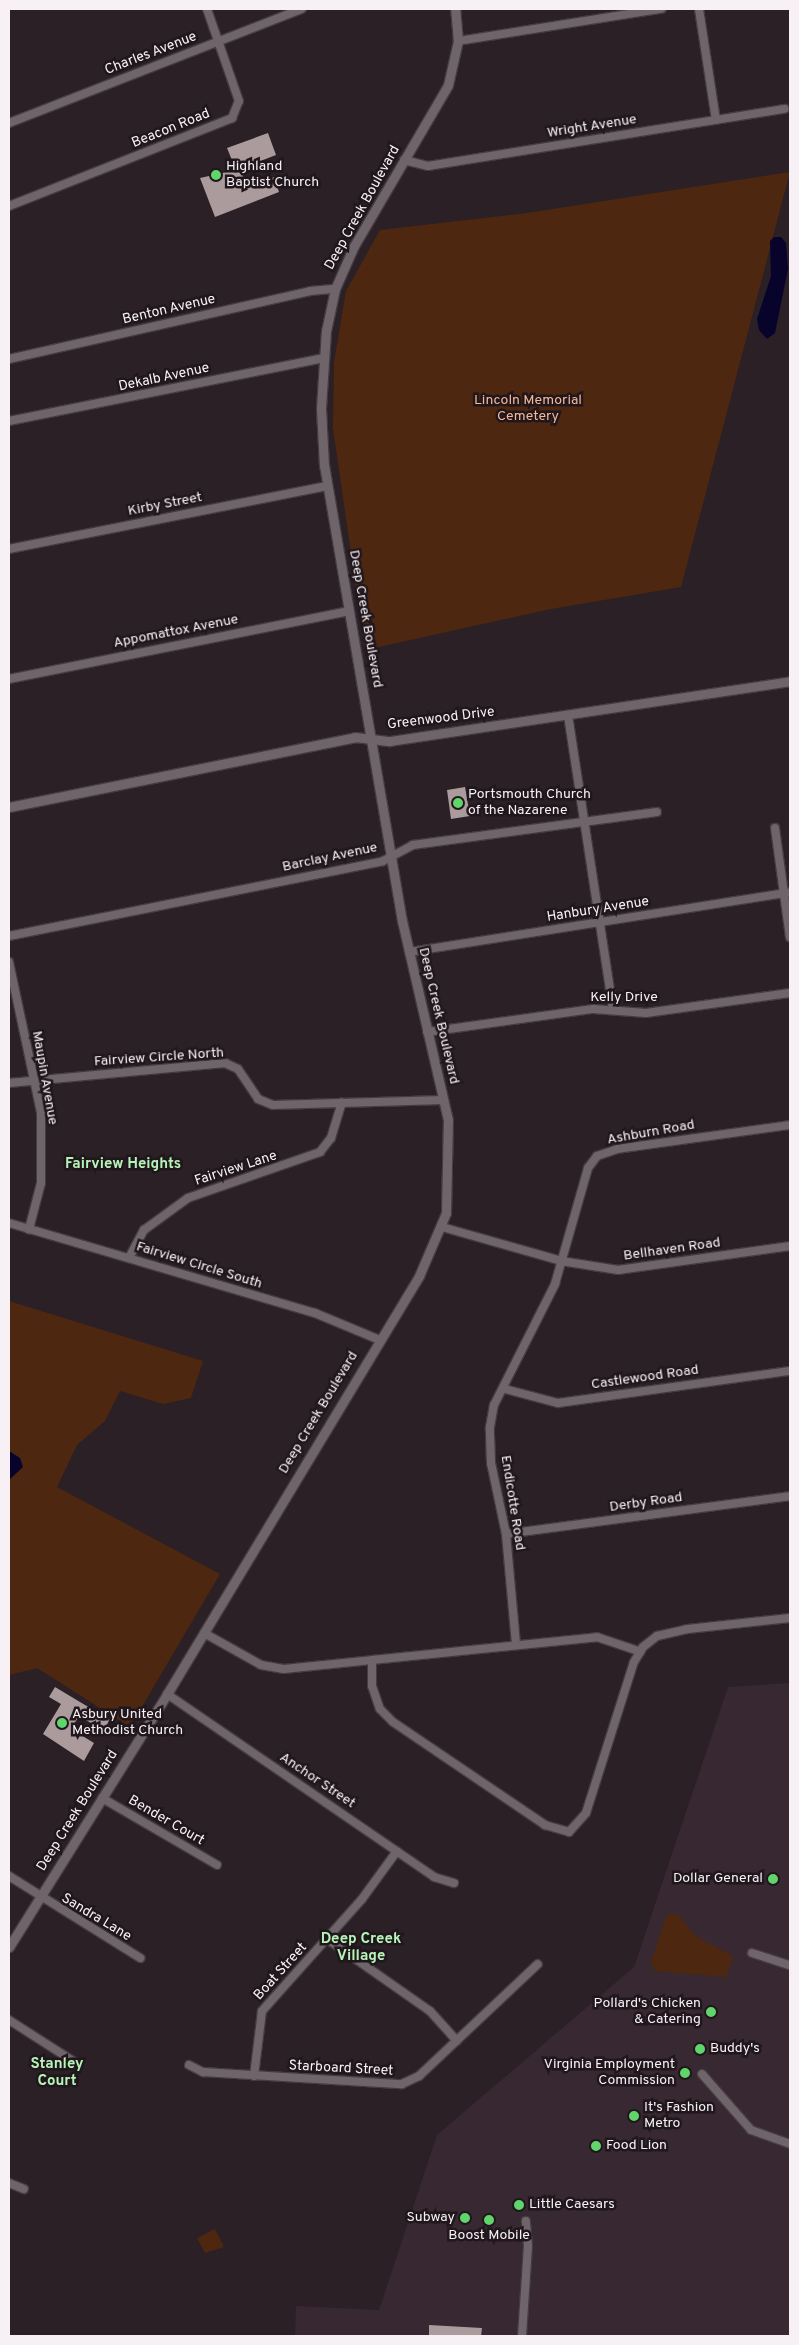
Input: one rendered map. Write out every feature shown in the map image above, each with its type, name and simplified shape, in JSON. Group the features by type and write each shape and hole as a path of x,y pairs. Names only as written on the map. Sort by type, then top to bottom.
{"street":[{"name":"Beacon Road","path":"9,206 232,118 239,101 220,41 207,9"},
{"name":"Charles Avenue","path":"9,123 302,9"},
{"name":"Deep Creek Boulevard","path":"9,1947 167,1694 419,1276 442,1227 450,1148 443,1100 409,952 321,444 323,358 334,289 354,246 448,85 458,41 455,9"},
{"path":"458,41 661,9"},
{"path":"699,9 716,120"},
{"name":"Wright Avenue","path":"404,160 428,166 784,109"},
{"name":"Benton Avenue","path":"9,358 310,290 334,289"},
{"name":"Dekalb Avenue","path":"9,421 323,358"},
{"name":"Kirby Street","path":"9,549 327,486"},
{"name":"Appomattox Avenue","path":"9,679 349,611"},
{"name":"Greenwood Drive","path":"9,807 355,737 390,741 790,682"},
{"path":"568,715 602,922 613,1009"},
{"name":"Barclay Avenue","path":"9,936 383,860 413,845 584,820 657,812"},
{"path":"775,828 788,893 790,937"},
{"name":"Hanbury Avenue","path":"409,952 788,893"},
{"name":"Maupin Avenue","path":"9,962 41,1112 43,1160 37,1205 29,1229"},
{"name":"Kelly Drive","path":"427,1032 613,1009 646,1014 790,993"},
{"name":"Fairview Circle North","path":"9,1083 225,1063 238,1069 263,1102 285,1105 443,1100"},
{"name":"Fairview Lane","path":"129,1258 144,1230 188,1198 320,1152 331,1138 342,1103"},
{"name":"Ashburn Road","path":"561,1261 588,1168 598,1156 617,1149 790,1125"},
{"name":"Fairview Circle South","path":"9,1223 315,1313 380,1340"},
{"name":"Bellhaven Road","path":"442,1227 561,1261 618,1270 790,1246"},
{"name":"Endicotte Road","path":"516,1644 506,1534 491,1464 490,1428 494,1405 505,1389 552,1292 561,1261"},
{"name":"Castlewood Road","path":"505,1389 558,1403 790,1371"},
{"name":"Derby Road","path":"506,1534 790,1496"},
{"path":"372,1660 372,1686 380,1708 393,1722 545,1825 570,1832 586,1813 641,1652 657,1636 688,1629 790,1618"},
{"path":"204,1633 269,1666 284,1669 597,1637 641,1652"},
{"name":"Anchor Street","path":"167,1694 434,1877 454,1882"},
{"name":"Bender Court","path":"102,1798 216,1865"},
{"name":"Boat Street","path":"254,2076 262,2011 327,1939 397,1851"},
{"name":"Sandra Lane","path":"9,1876 39,1899 140,1958"},
{"path":"327,1939 430,2011 458,2041"},
{"path":"752,1953 790,1965"},
{"name":"Starboard Street","path":"189,2065 203,2072 402,2084 419,2076 538,1964"},
{"path":"9,2020 76,2062"},
{"path":"702,2074 751,2130 790,2144"},
{"path":"9,2183 24,2189"},
{"path":"522,2336 528,2246 526,2222"}],"shaded area":[{"path":"774,237 781,237 786,243 788,269 775,333 767,339 759,330 757,319 771,276 770,241"},
{"path":"9,1451 20,1458 23,1467 9,1480"},
{"path":"790,1683 790,2336 295,2336 296,2306 379,2310 437,2135 634,1967 728,1687"}],"green space":[{"name":"Lincoln Memorial Cemetery","path":"790,172 681,587 551,609 365,650 333,428 334,362 346,291 380,230 527,213"},
{"path":"9,1301 203,1361 191,1398 163,1404 120,1391 105,1421 77,1445 57,1487 220,1574 130,1727 37,1668 9,1675"},
{"path":"671,1913 679,1915 695,1936 733,1956 726,1977 655,1971 651,1962 666,1917"},
{"path":"215,2229 224,2247 205,2253 197,2238"}],"building":[{"name":"Highland Baptist Church","path":"268,133 276,155 240,169 247,185 274,177 279,192 215,217 200,178 236,170 227,148"},
{"name":"Portsmouth Church of the Nazarene","path":"465,787 470,816 451,819 447,790"},
{"name":"Asbury United Methodist Church","path":"55,1687 110,1720 103,1730 79,1716 71,1729 94,1743 84,1761 43,1734 61,1704 49,1697"},
{"path":"429,2325 482,2328 481,2336 429,2336"}],"place":[{"name":"Highland Baptist Church","path":"216,175"},
{"name":"Portsmouth Church of the Nazarene","path":"458,803"},
{"name":"Asbury United Methodist Church","path":"62,1723"},
{"name":"Dollar General","path":"773,1879"},
{"name":"Pollard's Chicken & Catering","path":"711,2012"},
{"name":"Buddy's","path":"700,2049"},
{"name":"Virginia Employment Commission","path":"685,2073"},
{"name":"It's Fashion Metro","path":"634,2116"},
{"name":"Food Lion","path":"596,2146"},
{"name":"Little Caesars","path":"519,2205"},
{"name":"Subway","path":"465,2218"},
{"name":"Boost Mobile","path":"489,2220"}],"district":[{"name":"Fairview Heights","path":"123,1165"},
{"name":"Deep Creek Village","path":"361,1948"},
{"name":"Stanley Court","path":"57,2072"}]}
